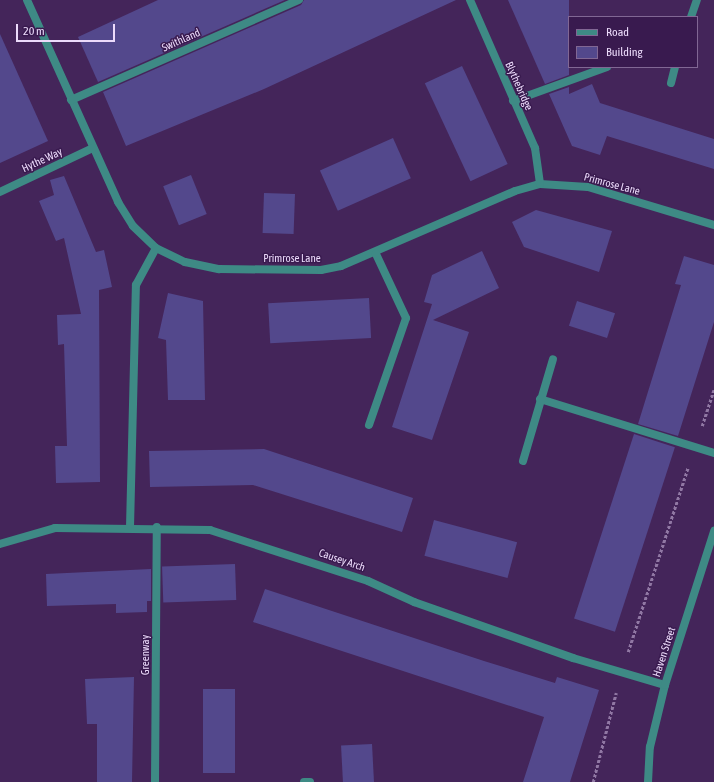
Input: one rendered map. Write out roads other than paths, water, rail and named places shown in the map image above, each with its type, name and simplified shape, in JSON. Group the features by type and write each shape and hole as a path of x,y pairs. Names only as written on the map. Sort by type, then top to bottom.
{"street":[{"name":"Primrose Lane","path":"27,0 118,202 133,226 156,248 186,262 219,269 321,270 376,254 515,191 540,184 588,187 714,225"},
{"name":"Swithland","path":"71,100 299,0"},
{"name":"Blythebridge","path":"470,0 513,101 535,148 540,184"},
{"path":"691,16 697,0"},
{"path":"513,101 604,68"},
{"path":"671,83 675,68"},
{"name":"Hythe Way","path":"0,192 93,148"},
{"path":"130,527 136,285 156,248"},
{"path":"369,425 406,318 376,254"},
{"path":"523,461 540,398 553,359"},
{"path":"540,398 714,453"},
{"name":"Causey Arch","path":"0,544 55,528 158,527 210,530 271,548 368,581 414,602 481,626 665,685"},
{"name":"Greenway","path":"155,782 158,527"},
{"name":"Haven Street","path":"648,782 650,747 665,685 711,550 714,531"},
{"path":"304,782 310,782"}]}
